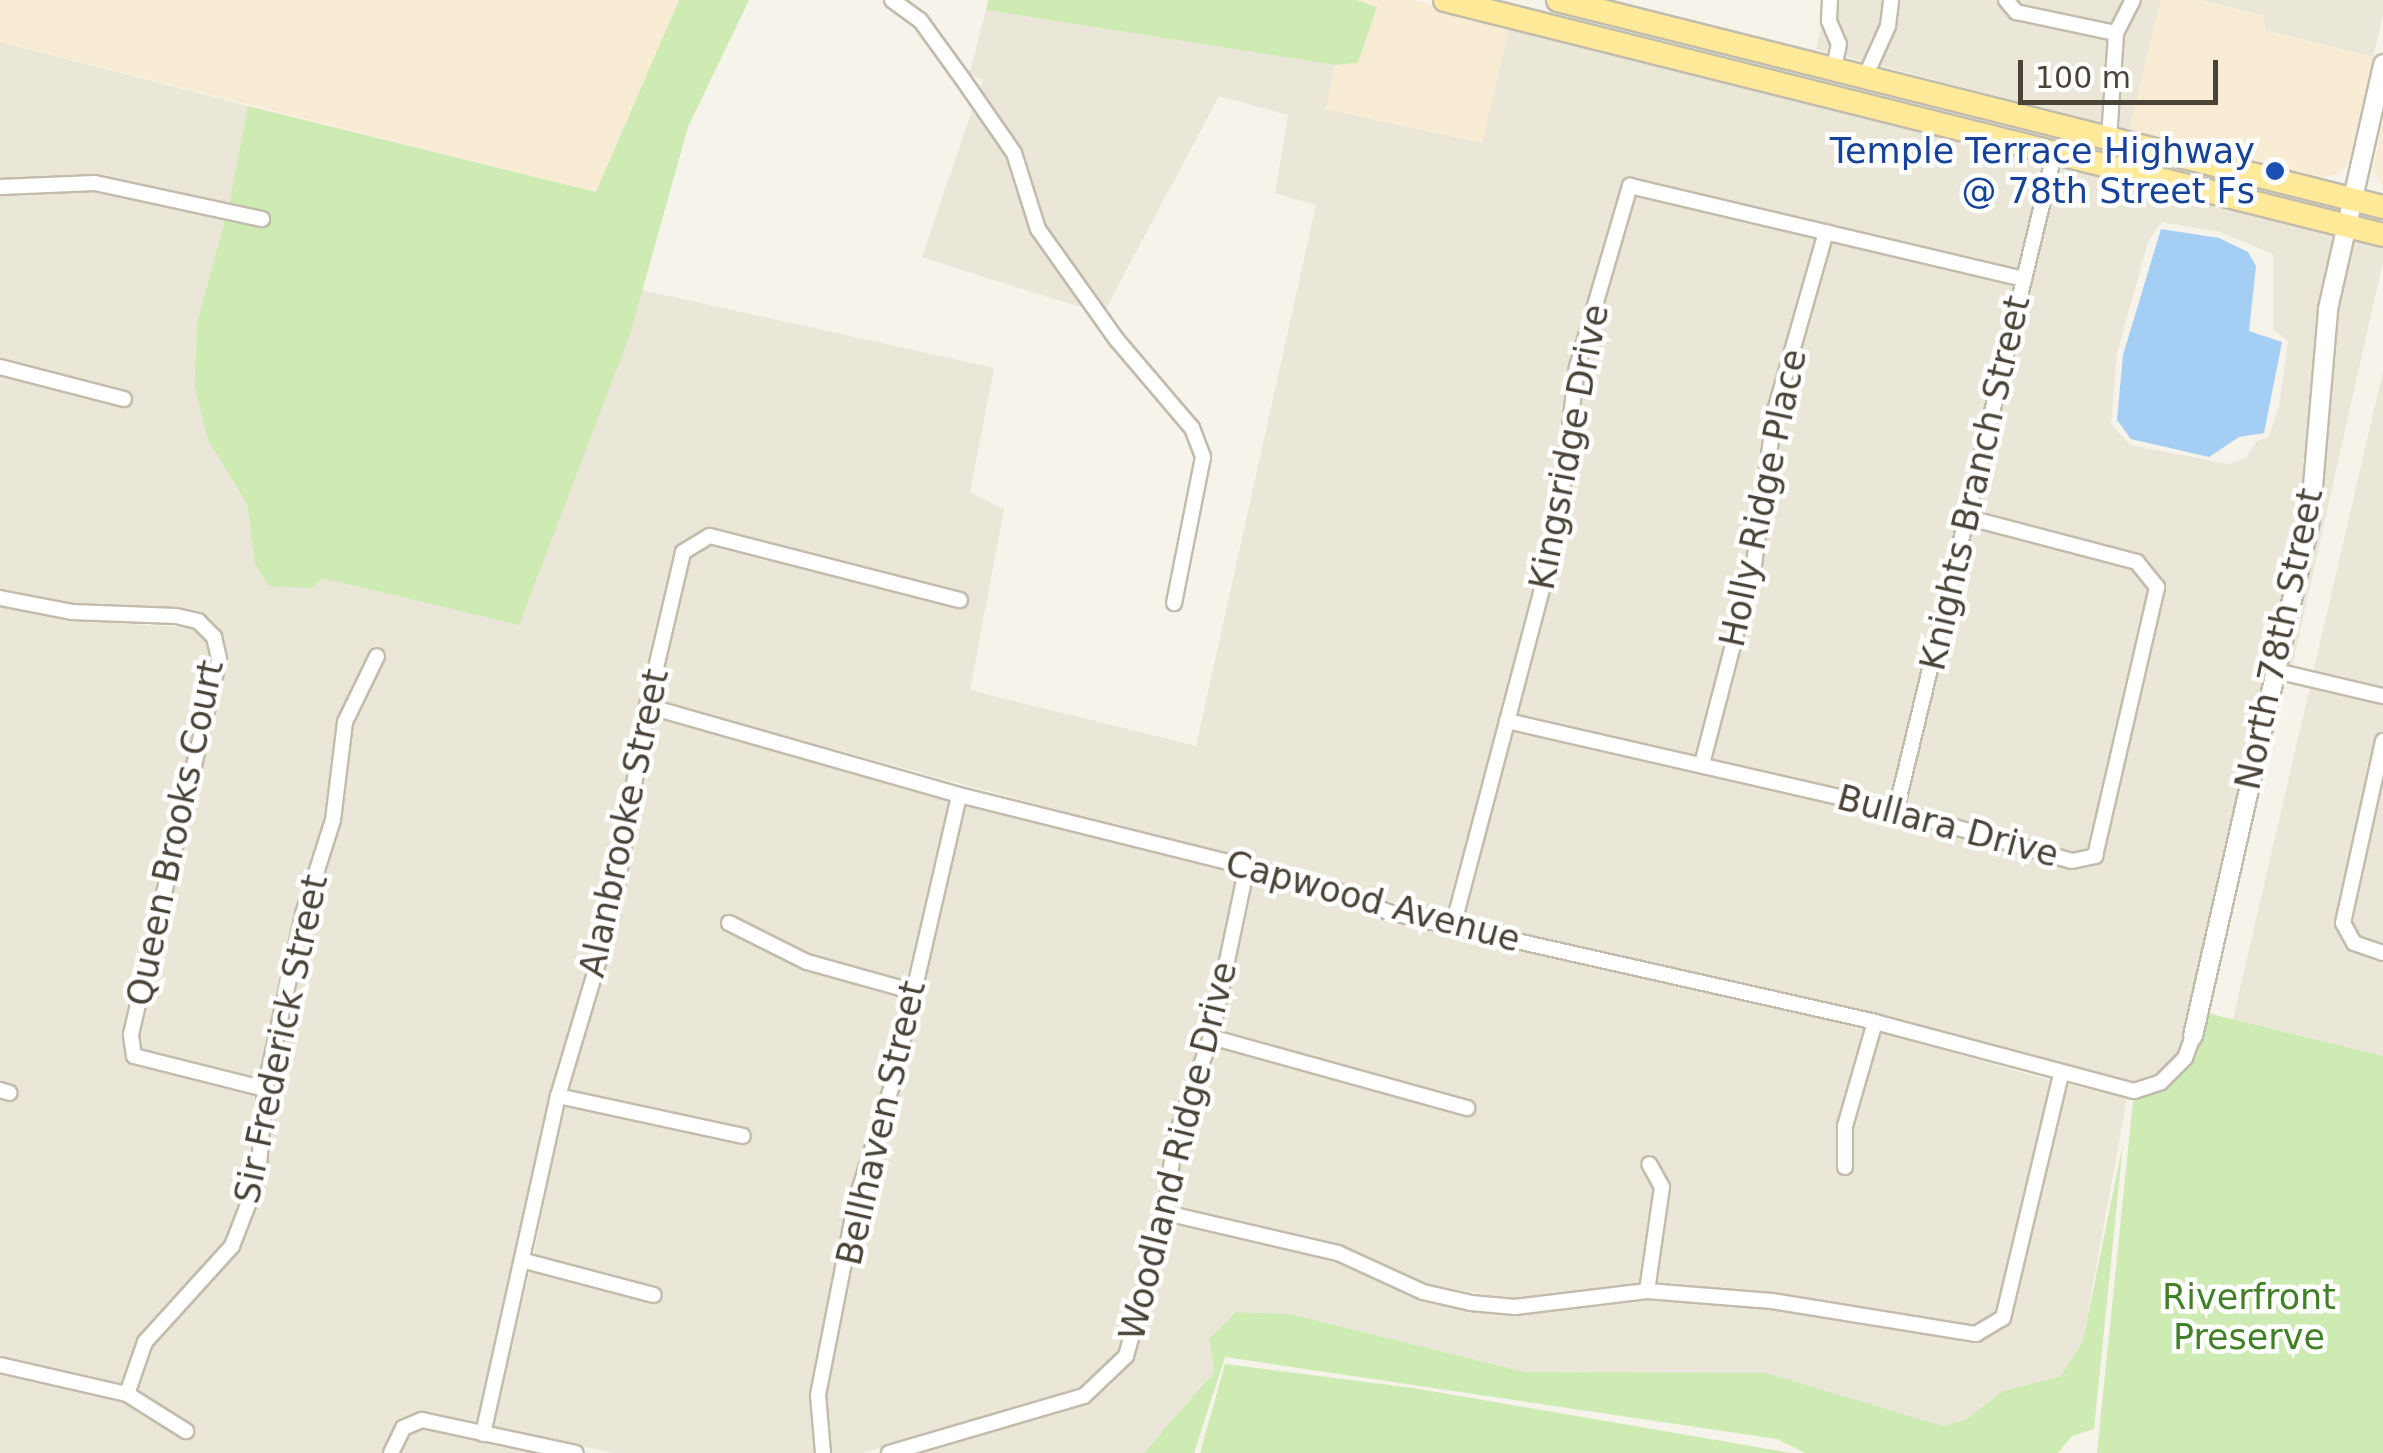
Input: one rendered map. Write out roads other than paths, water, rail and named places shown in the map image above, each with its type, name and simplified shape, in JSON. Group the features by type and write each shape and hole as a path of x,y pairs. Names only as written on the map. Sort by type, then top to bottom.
{"main road":[{"path":"1558,0 2383,207"},
{"path":"1457,1 2054,155 2383,235"},
{"path":"1709,66 1758,65 1842,85 1866,75"},
{"path":"2054,155 2060,127"}],"street":[{"path":"892,0 920,20 1014,153 1038,229 1117,340 1192,428 1203,457 1174,603"},
{"path":"1830,0 1829,21 1838,44 1834,68"},
{"path":"1866,75 1888,26 1891,0"},
{"path":"2006,0 2016,12 2116,33"},
{"path":"2109,139 2116,33 2133,0"},
{"name":"North 78th Street","path":"2193,1036 2310,521 2328,309 2383,64"},
{"name":"Knights Branch Street","path":"1896,810 2054,155"},
{"path":"0,187 94,183 262,219"},
{"name":"Kingsridge Drive","path":"1453,926 1558,528 1577,367 1630,186 2024,279"},
{"name":"Holly Ridge Place","path":"1702,764 1754,564 1775,411 1826,232"},
{"path":"0,367 124,398"},
{"name":"Bullara Drive","path":"1507,721 1896,810 2072,861 2095,856 2157,586 2137,562 1969,518"},
{"name":"Alanbrooke Street","path":"483,1434 526,1261 558,1096 612,916 647,706 684,552 710,536 960,600"},
{"name":"Queen Brooks Court","path":"0,598 72,612 176,616 198,621 214,637 220,659 131,1035 134,1056 266,1089"},
{"name":"Sir Frederick Street","path":"127,1394 145,1342 232,1246 258,1179 266,1089 303,914 333,820 345,722 377,656"},
{"path":"2276,672 2383,696"},
{"name":"Capwood Avenue","path":"647,706 959,795 1246,866 1453,926 1875,1022 2061,1075 2134,1091 2161,1082 2185,1058 2193,1036"},
{"path":"2383,741 2343,924 2354,943 2383,952"},
{"name":"Bellhaven Street","path":"824,1453 818,1394 856,1200 893,1082 959,795"},
{"name":"Woodland Ridge Drive","path":"889,1453 1084,1396 1106,1380 1126,1356 1166,1212 1174,1142 1211,1036 1246,866"},
{"path":"729,923 807,962 911,991"},
{"path":"1845,1167 1844,1126 1875,1022"},
{"path":"1211,1036 1467,1108"},
{"path":"1166,1212 1338,1253 1423,1292 1472,1303 1515,1307 1647,1290 1772,1301 1976,1334 2003,1318 2061,1075"},
{"path":"558,1096 744,1136"},
{"path":"1647,1290 1662,1187 1648,1164"},
{"path":"526,1261 654,1295"},
{"path":"0,1365 127,1394 186,1431"},
{"path":"392,1453 404,1428 422,1420 576,1453"}],"water":[{"path":"2161,229 2219,238 2248,252 2256,266 2249,331 2282,342 2264,433 2239,437 2209,457 2131,439 2117,420 2123,355"}],"place":[{"name":"Temple Terrace Highway @ 78th Street Fs","path":"2275,171"}],"park label":[{"name":"Riverfront Preserve","path":"2249,1317"}]}
